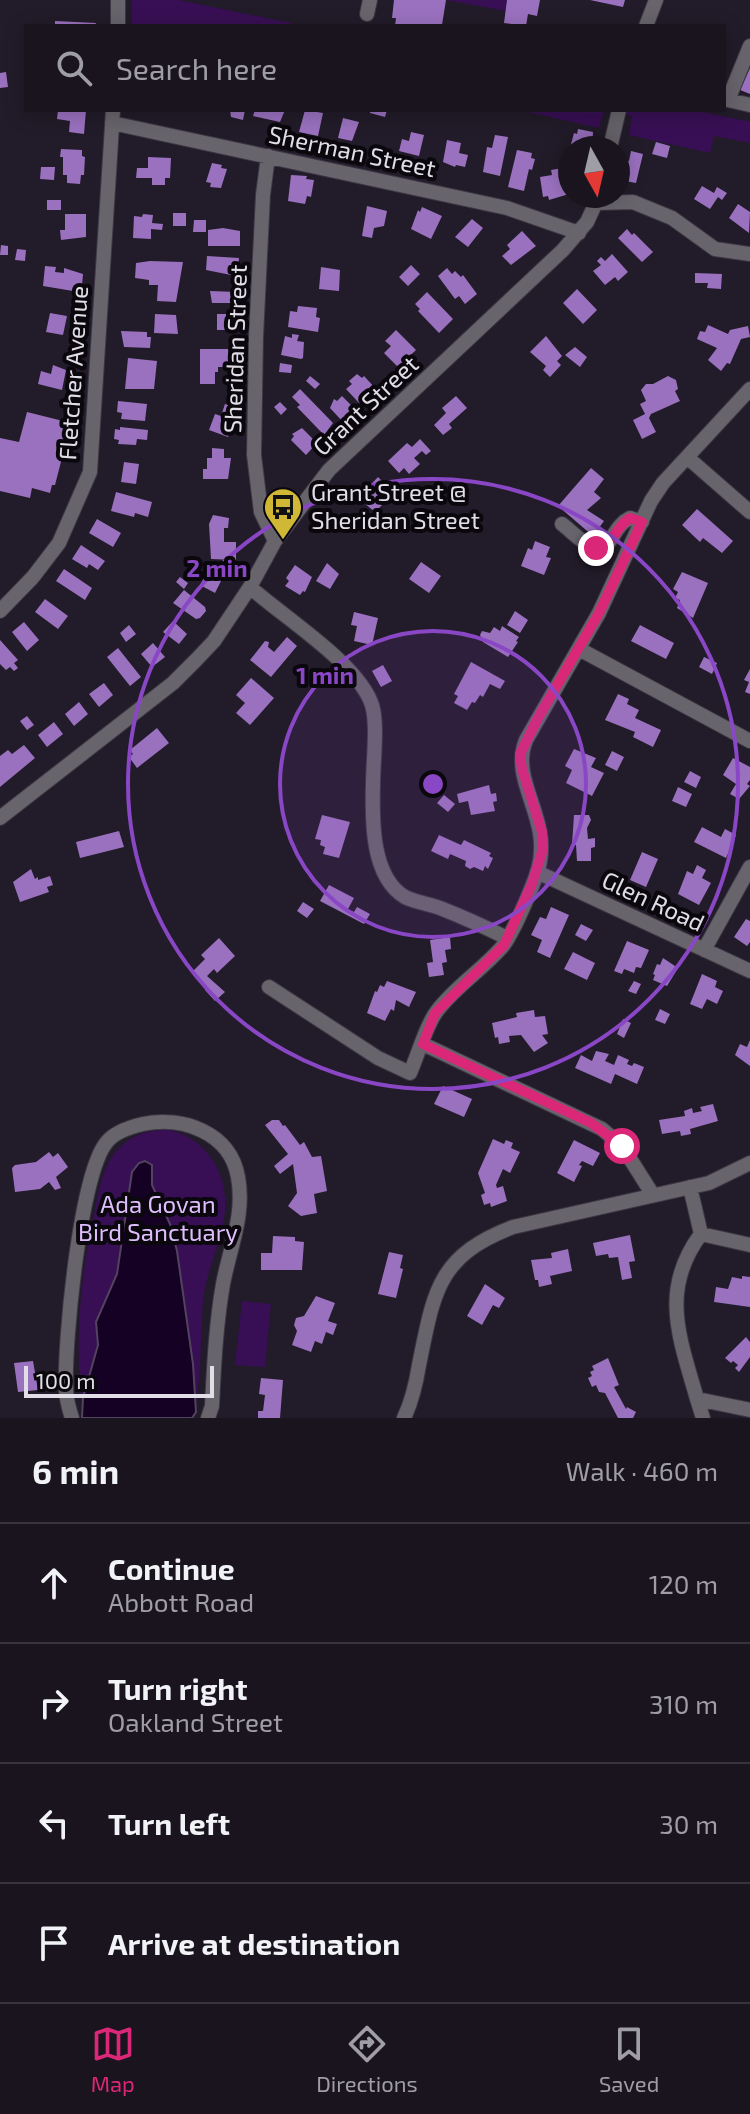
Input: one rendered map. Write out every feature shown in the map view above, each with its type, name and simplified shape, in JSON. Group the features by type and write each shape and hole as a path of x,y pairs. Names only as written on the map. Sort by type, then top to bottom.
{"street":[{"path":"118,0 118,24"},
{"path":"647,24 656,0"},
{"path":"750,46 728,100 750,105"},
{"path":"613,136 619,112"},
{"name":"Sherman Street","path":"113,116 268,156 507,208 579,233"},
{"name":"Fletcher Avenue","path":"0,611 33,577 59,543 90,472 113,116"},
{"name":"Sheridan Street","path":"268,156 263,195 256,337 254,455 261,512 275,541"},
{"path":"630,202 672,218 715,249 750,254"},
{"name":"Grant Street","path":"0,818 173,683 214,641 250,587 275,541 329,470 579,233 593,208"},
{"path":"269,987 378,1058 410,1073 435,1013 504,945 537,872 543,849 542,832 520,754 579,649 651,501 663,483 750,389"},
{"path":"687,457 750,512"},
{"path":"562,524 592,548 599,549 609,544 625,520 630,518 642,522"},
{"path":"250,587 270,606 308,632 362,685 373,707 372,806 376,842 385,875 405,896 472,920 507,938"},
{"path":"579,649 750,741"},
{"path":"704,950 750,867"},
{"name":"Glen Road","path":"537,872 750,971"},
{"path":"423,1044 602,1129 622,1146 653,1195"},
{"path":"72,1418 66,1390 69,1337 76,1260 89,1186 106,1142 127,1127 158,1121 179,1121 206,1131 224,1147 237,1173 241,1209 223,1284 212,1406 208,1418"},
{"path":"404,1418 411,1403 432,1306 439,1286 461,1255 490,1236 513,1227 690,1187 723,1178 750,1163"},
{"path":"690,1187 701,1234 684,1266 674,1307 677,1328 703,1418"},
{"path":"701,1234 750,1245"},
{"path":"697,1399 750,1410"}],"green space":[{"path":"132,0 179,0 295,24 132,24"},
{"path":"446,0 507,0 506,11"},
{"path":"528,112 603,112 599,128"},
{"path":"615,112 703,112 750,122 750,143 714,136 710,153 629,135 632,116"},
{"name":"Ada Govan Bird Sanctuary","path":"169,1130 196,1142 206,1152 224,1189 224,1219 203,1302 193,1418 84,1418 79,1366 80,1314 85,1261 101,1183 111,1158 129,1140 152,1131"},
{"path":"242,1301 271,1304 265,1367 235,1365"}],"shaded area":[{"path":"145,1161 152,1165 152,1185 170,1224 177,1251 193,1364 196,1412 192,1418 82,1418 83,1398 98,1345 96,1322 117,1274 132,1172"}],"building":[{"path":"394,0 446,0 442,24 395,24 396,18 392,18"},
{"path":"507,0 540,0 537,16 528,14 526,24 504,23"},
{"path":"590,0 625,0 623,7"},
{"path":"55,21 96,23 96,24 55,24"},
{"path":"750,68 750,94 740,90"},
{"path":"6,72 8,87 0,88 0,73"},
{"path":"58,112 86,112 84,134 69,132 70,121 57,119"},
{"path":"230,112 245,112 243,120 231,117"},
{"path":"254,112 284,112 280,122 253,116"},
{"path":"304,112 323,113 318,136 299,132"},
{"path":"370,112 386,112 385,117"},
{"path":"343,118 359,122 352,141 338,138"},
{"path":"578,129 593,132 593,136 573,136"},
{"path":"411,132 424,135 419,156 399,151 402,139 409,141"},
{"path":"495,135 508,137 500,176 483,172 487,147 492,148"},
{"path":"447,140 461,143 459,153 468,155 465,167 443,162"},
{"path":"656,142 670,146 667,158 652,154"},
{"path":"61,149 82,150 85,157 84,175 81,175 80,184 67,183 67,175 63,175"},
{"path":"517,150 532,153 531,158 535,159 532,170 529,169 524,191 508,187"},
{"path":"631,151 643,154 636,183 630,182"},
{"path":"148,157 171,158 170,178 165,178 165,185 152,185 152,178 136,178 137,168 148,168"},
{"path":"212,163 227,169 221,188 210,187 211,183 206,182"},
{"path":"41,167 55,167 54,180 40,179"},
{"path":"558,169 558,197 549,200 548,196 543,197 540,177 552,175 551,170"},
{"path":"291,175 307,176 306,179 314,180 311,197 307,196 305,204 288,201"},
{"path":"702,186 714,193 717,187 727,193 722,200 718,197 710,209 694,199"},
{"path":"47,200 61,200 61,210 47,210"},
{"path":"738,204 750,212 749,233 729,218"},
{"path":"367,206 387,211 384,226 374,228 372,238 362,236"},
{"path":"422,207 442,216 431,239 411,229"},
{"path":"173,213 186,213 186,226 173,226"},
{"path":"65,214 86,214 86,237 61,240 60,230 65,230"},
{"path":"143,214 153,215 152,223 163,224 162,230 151,229 151,239 133,238 134,216 142,217"},
{"path":"472,219 483,228 468,247 455,237"},
{"path":"194,220 206,220 206,232 193,232"},
{"path":"223,228 240,231 240,246 208,246 208,230"},
{"path":"627,229 653,252 642,262 618,238"},
{"path":"522,231 536,246 511,265 502,256 510,249 507,245"},
{"path":"1,245 8,246 8,255 0,255"},
{"path":"17,249 26,250 25,261 15,260"},
{"path":"612,254 628,272 618,281 615,277 605,285 593,271 601,265 597,261 601,257 605,261"},
{"path":"207,256 239,258 238,270 231,270 231,275 206,270"},
{"path":"183,262 176,302 157,301 158,285 149,285 149,280 135,278 136,263"},
{"path":"411,265 420,274 408,286 399,277"},
{"path":"45,266 56,267 55,272 64,273 64,268 83,274 82,286 74,285 73,291 43,286"},
{"path":"321,267 340,270 339,291 319,289"},
{"path":"447,268 452,274 455,271 461,277 463,275 477,294 465,304 459,296 455,299 438,276"},
{"path":"695,273 722,274 721,289 707,288 708,283 695,283"},
{"path":"577,289 597,310 583,324 563,303"},
{"path":"210,291 237,292 236,303 212,303"},
{"path":"427,292 453,319 439,333 415,304"},
{"path":"298,306 317,308 316,317 320,318 318,332 288,327 290,311 297,312"},
{"path":"50,313 67,316 63,335 46,332"},
{"path":"155,314 176,315 178,334 154,333"},
{"path":"217,314 237,314 237,330 217,330"},
{"path":"708,325 728,334 730,330 748,326 750,337 741,339 730,364 727,363 721,371 708,360 717,348 697,339 700,331 705,332"},
{"path":"396,330 416,350 398,367 384,353 391,346 385,341"},
{"path":"121,331 147,332 147,337 151,337 150,348 124,347"},
{"path":"292,334 299,335 297,341 304,342 301,359 281,355 285,336 292,338"},
{"path":"546,336 562,356 557,361 561,365 550,377 543,370 546,366 530,352"},
{"path":"575,347 587,357 580,367 565,355"},
{"path":"200,349 228,349 228,367 218,367 215,384 200,384"},
{"path":"128,358 157,361 154,389 125,389"},
{"path":"280,363 292,365 291,373 279,372"},
{"path":"53,365 66,370 62,390 38,384 41,371 51,374"},
{"path":"357,374 362,378 364,376 376,389 367,401 365,399 360,404 346,389"},
{"path":"310,376 320,384 315,389 306,381"},
{"path":"668,376 676,380 678,389 675,391 680,401 651,414 649,418 656,432 642,439 633,420 645,414 640,404 646,401 641,390 646,384"},
{"path":"300,389 333,423 324,435 297,407 300,405 292,397"},
{"path":"342,396 356,410 344,423 330,408 334,399 337,401"},
{"path":"456,396 467,408 449,424 452,428 443,435 434,425 446,413 442,408"},
{"path":"118,401 147,404 145,421 121,419 122,413 117,412"},
{"path":"280,402 287,409 281,415 274,407"},
{"path":"225,404 240,409 228,437 209,430 215,414 221,416"},
{"path":"27,412 71,423 55,485 52,485 50,493 32,488 30,498 0,491 0,438 19,442"},
{"path":"120,427 148,430 147,440 137,439 136,445 118,444 119,440 114,439 115,429 120,430"},
{"path":"302,428 317,443 306,455 291,440 292,434"},
{"path":"420,439 431,451 426,455 422,451 414,458 420,464 409,474 404,468 399,473 388,461 407,443 412,447"},
{"path":"212,448 224,449 224,458 231,458 228,479 203,479 207,458 212,458"},
{"path":"124,462 139,464 136,484 121,482"},
{"path":"591,468 604,479 594,492 601,498 587,510 604,521 593,536 558,506"},
{"path":"378,477 389,488 377,500 382,505 375,512 358,498"},
{"path":"116,492 152,502 148,517 111,511"},
{"path":"697,509 733,541 722,553 703,538 700,542 682,525"},
{"path":"213,515 229,518 228,528 224,528 224,542 236,542 236,560 211,559 209,524"},
{"path":"97,519 121,533 113,547 89,533"},
{"path":"535,541 550,547 546,557 551,558 544,575 521,566 528,548 532,550"},
{"path":"81,545 105,561 98,570 89,564 87,568 72,559"},
{"path":"421,562 441,576 429,593 409,579"},
{"path":"327,563 339,574 330,589 316,581"},
{"path":"211,565 225,573 215,593 200,585"},
{"path":"295,565 312,577 305,592 300,595 285,586 289,581 286,578"},
{"path":"64,569 92,588 85,600 56,581"},
{"path":"682,572 708,583 693,618 677,608 680,600 675,598 678,592 673,589"},
{"path":"180,577 188,583 184,589 176,582"},
{"path":"184,590 205,607 206,611 200,618 196,619 173,603"},
{"path":"45,599 68,616 58,629 35,612"},
{"path":"515,611 528,620 520,633 507,625"},
{"path":"354,612 378,618 372,645 354,641 357,626 351,625"},
{"path":"173,621 187,634 179,644 163,632"},
{"path":"24,622 39,640 27,651 12,632"},
{"path":"129,625 136,634 126,642 120,633"},
{"path":"640,625 674,643 666,659 631,641"},
{"path":"502,626 519,637 508,657 483,642 480,635 482,631 490,633 494,627 500,631"},
{"path":"287,637 297,646 271,677 250,660 265,641 269,642 268,647 274,652"},
{"path":"0,640 18,660 14,663 18,668 14,671 10,667 6,670 0,664"},
{"path":"153,643 165,657 152,667 141,654"},
{"path":"118,648 141,677 130,686 107,657"},
{"path":"704,657 717,663 712,674 699,667"},
{"path":"471,662 505,681 500,689 490,684 483,697 480,695 467,710 454,703 458,696 454,694"},
{"path":"383,665 392,681 381,687 372,671"},
{"path":"750,669 750,694 745,692 749,682 744,680"},
{"path":"251,678 274,698 250,725 236,713 245,703 236,695"},
{"path":"104,683 113,695 99,707 89,694"},
{"path":"618,694 629,699 627,704 639,710 635,718 661,730 653,747 633,737 635,732 605,720"},
{"path":"79,702 88,714 74,726 65,714"},
{"path":"27,716 34,725 27,730 20,721"},
{"path":"54,722 63,734 47,747 38,735"},
{"path":"157,728 169,743 137,768 129,757 133,754 130,750"},
{"path":"24,745 35,758 0,787 0,756 8,750 12,754"},
{"path":"574,749 596,758 591,767 604,773 592,796 566,783 572,770 565,766"},
{"path":"612,751 624,757 617,771 605,765"},
{"path":"733,758 750,767 747,784 750,786 739,799 730,794 736,784 723,775"},
{"path":"690,771 701,777 696,788 684,782"},
{"path":"489,785 491,794 496,793 497,801 493,802 495,811 471,815 468,801 459,803 457,794"},
{"path":"678,787 692,794 686,807 672,801"},
{"path":"444,795 455,804 448,812 437,803"},
{"path":"322,815 350,822 339,858 323,854 325,847 320,845 321,840 315,839"},
{"path":"574,815 589,815 591,820 587,828 588,839 595,838 595,847 591,848 591,861 577,861 576,845 572,845"},
{"path":"702,827 721,837 725,829 736,835 726,858 694,842"},
{"path":"119,831 124,847 80,858 76,842"},
{"path":"439,835 461,845 464,840 491,853 489,856 493,858 488,869 485,866 483,871 474,867 470,869 465,866 466,861 450,854 448,859 431,851"},
{"path":"642,852 658,859 646,887 630,880"},
{"path":"697,865 706,870 702,878 711,883 699,905 678,894 687,871 693,874"},
{"path":"31,869 35,879 50,876 53,885 47,887 49,892 20,902 13,882"},
{"path":"329,885 354,898 348,909 354,912 357,907 370,914 364,924 320,901"},
{"path":"303,902 314,909 307,918 297,911"},
{"path":"551,907 569,915 550,958 537,952 542,940 531,935 540,917 546,919"},
{"path":"746,919 750,921 750,942 747,946 734,937"},
{"path":"581,924 593,930 586,941 575,935"},
{"path":"450,937 451,949 445,950 447,962 442,963 444,975 429,977 427,963 433,962 430,940"},
{"path":"219,938 235,956 217,973 214,969 207,976 225,992 215,1001 193,971 205,959 201,955"},
{"path":"627,941 649,950 641,968 636,967 634,973 624,969 622,974 614,971"},
{"path":"573,952 595,963 587,980 564,969"},
{"path":"663,958 678,968 667,986 653,980 657,964 660,965"},
{"path":"702,974 717,981 715,987 723,991 717,1004 707,999 702,1009 690,1004"},
{"path":"387,981 416,992 409,1007 396,1000 394,1011 391,1009 385,1021 367,1013 375,991 380,985 384,987"},
{"path":"634,981 641,984 636,994 628,991"},
{"path":"660,1009 670,1014 665,1024 655,1020"},
{"path":"534,1010 535,1017 545,1016 548,1034 542,1035 548,1043 534,1052 521,1035 509,1036 510,1042 499,1044 492,1023 517,1017 516,1013"},
{"path":"623,1019 631,1023 624,1038 617,1034"},
{"path":"750,1040 750,1066 735,1055 740,1044 747,1047"},
{"path":"596,1051 609,1054 605,1061 614,1065 618,1055 629,1060 627,1064 644,1067 637,1084 615,1074 611,1084 575,1068 581,1055 592,1061"},
{"path":"443,1086 472,1099 464,1117 434,1104"},
{"path":"713,1104 718,1121 690,1129 691,1134 681,1136 680,1131 662,1134 659,1120 685,1116 684,1111 692,1108 693,1113 702,1111 700,1107"},
{"path":"279,1120 285,1125 300,1145 304,1142 312,1157 321,1156 327,1191 314,1194 317,1213 301,1216 288,1206 297,1193 293,1164 280,1174 274,1166 288,1154 265,1125"},
{"path":"493,1139 504,1144 506,1140 513,1143 511,1148 520,1152 510,1173 503,1169 496,1185 497,1188 503,1186 507,1201 491,1207 490,1203 484,1205 481,1195 485,1193 478,1173"},
{"path":"574,1140 600,1153 593,1166 582,1161 574,1182 557,1173"},
{"path":"49,1152 53,1157 58,1153 68,1167 56,1177 61,1188 55,1190 49,1182 40,1189 15,1192 12,1168 36,1162"},
{"path":"630,1235 635,1261 629,1262 632,1278 622,1280 618,1257 609,1258 608,1254 596,1256 593,1243"},
{"path":"273,1236 295,1237 295,1241 304,1242 302,1270 261,1270 261,1253 272,1253"},
{"path":"568,1249 572,1271 550,1276 552,1284 539,1287 531,1260 552,1258 551,1253"},
{"path":"389,1252 403,1255 396,1298 378,1294"},
{"path":"742,1276 750,1277 750,1307 714,1302 716,1287 728,1289 732,1277 742,1279"},
{"path":"485,1284 505,1298 499,1308 493,1305 482,1325 467,1316"},
{"path":"316,1296 335,1303 328,1321 337,1324 333,1335 326,1332 322,1344 315,1341 311,1352 292,1345 297,1331 294,1325 296,1318 304,1316"},
{"path":"746,1337 750,1342 750,1357 739,1372 735,1368 738,1365 725,1358"},
{"path":"608,1358 619,1385 614,1387 626,1409 636,1412 633,1418 618,1418 605,1393 599,1392 596,1385 592,1387 588,1378 594,1370 592,1366"},
{"path":"33,1361 38,1390 18,1392 14,1363"},
{"path":"261,1378 283,1380 280,1418 258,1418 258,1411 263,1411 265,1395 259,1394"}],"place":[{"name":"Grant Street @ Sheridan Street","path":"283,541"}],"route":[{"path":"596,548 609,544 625,520 636,518 642,522 599,613 520,754 542,832 543,849 532,884 504,945 435,1013 423,1044 591,1123 622,1146"}]}
